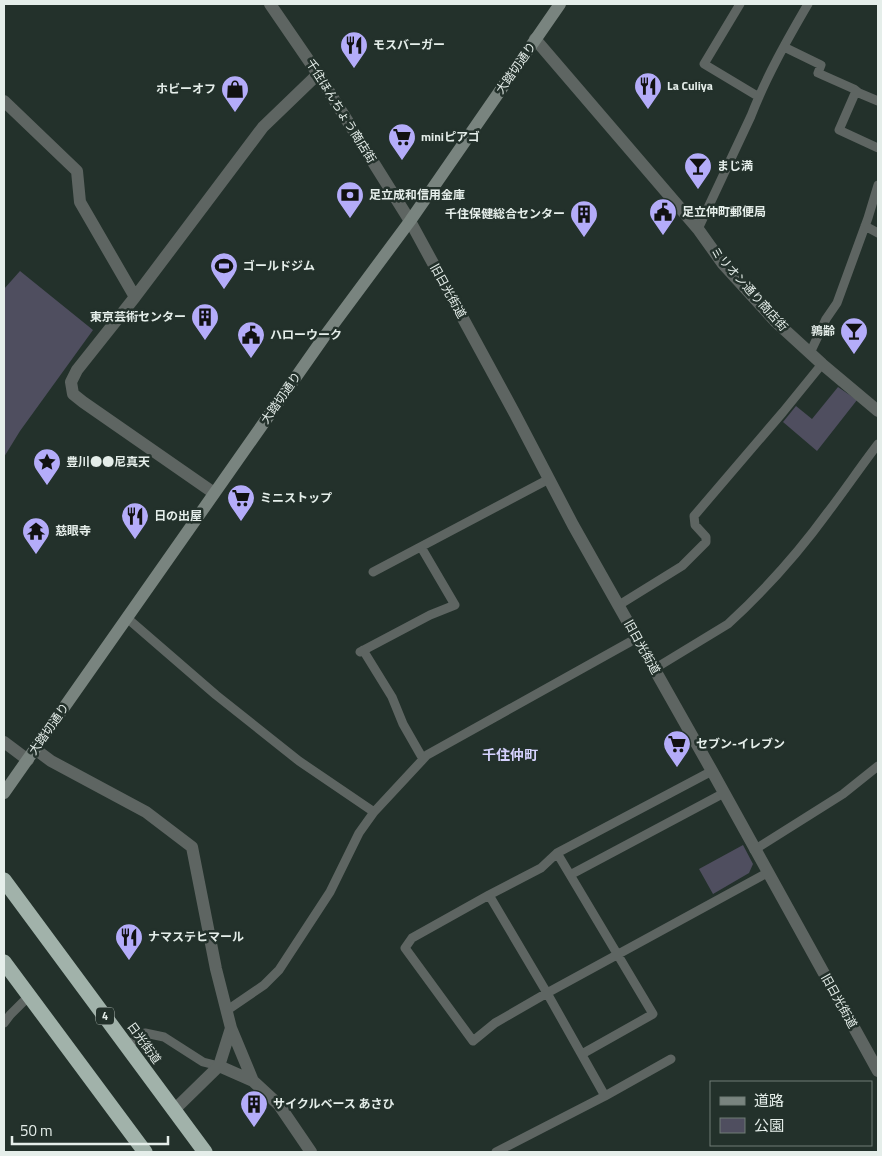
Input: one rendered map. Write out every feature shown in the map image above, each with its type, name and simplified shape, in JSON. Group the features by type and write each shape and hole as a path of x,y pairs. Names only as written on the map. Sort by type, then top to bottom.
{"highway":[{"name":"日光街道","path":"4,880 205,1152"},
{"path":"4,962 140,1151"}],"street":[{"name":"千住ほんちょう商店街","path":"270,4 318,74 410,221"},
{"name":"大踏切通り","path":"4,793 324,337 410,221 560,4"},
{"name":"ミリオン通り商店街","path":"536,39 698,229 723,264 775,321 878,411"},
{"path":"214,493 73,394 70,382 77,370 135,297 263,127 318,74"},
{"path":"4,101 77,171 80,202 135,297"},
{"name":"旧日光街道","path":"410,221 573,525 878,1071"},
{"path":"4,742 51,761 146,812 192,847 226,1011 231,1028 254,1082"},
{"path":"174,1110 219,1066 231,1028"},
{"path":"219,1066 254,1082 279,1105 311,1152"}],"lane":[{"path":"740,4 704,64 758,97"},
{"path":"698,229 758,97 808,4"},
{"path":"784,46 821,65 818,73 878,101"},
{"path":"856,91 839,130 878,148"},
{"path":"810,353 826,319 837,303 878,185"},
{"path":"865,226 878,233"},
{"path":"619,605 682,566 706,542 706,537 695,525 694,516 822,364"},
{"path":"654,669 728,624 736,617 773,579 828,513 878,444"},
{"path":"373,572 549,479"},
{"path":"421,546 455,605 430,615 361,651 392,697 403,724 424,759"},
{"path":"127,618 216,695 299,761 374,812"},
{"path":"226,1011 264,985 279,970 330,892 359,833 374,812 427,755 637,638"},
{"path":"754,850 843,794 878,766"},
{"path":"712,771 557,853 541,868 412,938 405,948 473,1041 496,1023 547,993 767,873"},
{"path":"570,875 724,793"},
{"path":"557,853 653,1014 582,1054"},
{"path":"489,895 605,1096"},
{"path":"4,1023 28,996"},
{"path":"127,1046 145,1033 164,1037 204,1062 219,1066"},
{"path":"496,1152 605,1096 671,1059"}],"green space":[{"path":"20,271 93,330 20,431 4,457 4,289"},
{"path":"838,387 857,400 817,451 783,422 796,406 812,419"},
{"path":"743,845 753,864 749,873 713,894 699,869"}],"place":[{"name":"モスバーガー","path":"354,69"},
{"name":"La Culiya","path":"648,110"},
{"name":"ホビーオフ","path":"235,113"},
{"name":"miniピアゴ","path":"402,161"},
{"name":"まじ満","path":"698,190"},
{"name":"足立成和信用金庫","path":"350,219"},
{"name":"足立仲町郵便局","path":"663,236"},
{"name":"千住保健総合センター","path":"584,238"},
{"name":"ゴールドジム","path":"224,290"},
{"name":"東京芸術センター","path":"205,341"},
{"name":"鶉齢","path":"854,355"},
{"name":"ハローウーク","path":"251,359"},
{"name":"豊川●●尼真天","path":"47,486"},
{"name":"ミニストップ","path":"241,522"},
{"name":"日の出屋","path":"135,540"},
{"name":"慈眼寺","path":"36,555"},
{"name":"セブン-イレブン","path":"677,768"},
{"name":"ナマステヒマール","path":"129,961"},
{"name":"サイクルベース あさひ","path":"254,1128"}],"district":[{"name":"千住仲町","path":"510,755"}]}
